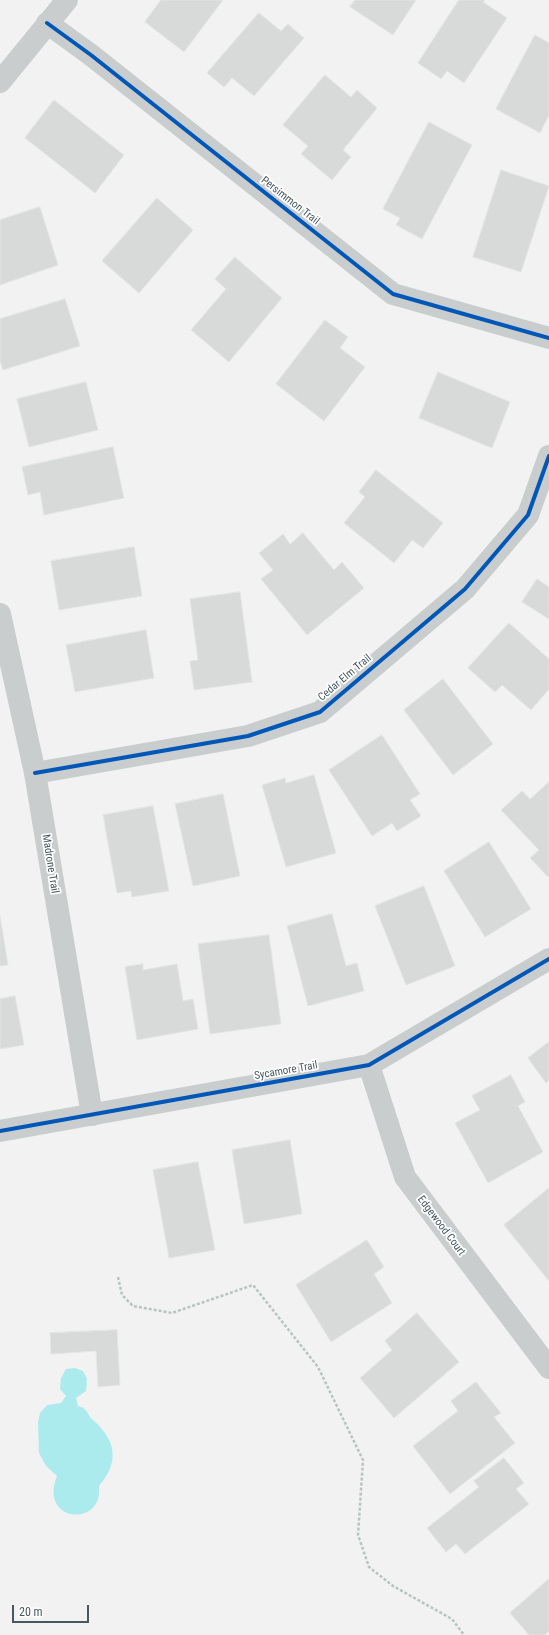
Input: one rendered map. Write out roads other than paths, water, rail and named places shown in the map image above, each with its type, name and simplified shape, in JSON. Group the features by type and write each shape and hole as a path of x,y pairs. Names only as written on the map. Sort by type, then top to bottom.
{"street":[{"path":"0,82 67,0"},
{"name":"Persimmon Trail","path":"47,23 91,55 393,294 549,338"},
{"name":"Cedar Elm Trail","path":"35,773 248,736 320,712 465,589 528,514 549,456"},
{"name":"Madrone Trail","path":"0,614 35,773 92,1115"},
{"name":"Sycamore Trail","path":"0,1131 368,1065 549,959"},
{"name":"Edgewood Court","path":"368,1065 404,1177 549,1368"}],"water":[{"path":"75,1368 83,1371 87,1379 86,1391 76,1398 78,1406 86,1410 91,1418 107,1435 111,1443 112,1452 110,1468 106,1477 99,1486 98,1500 92,1509 83,1514 73,1514 63,1511 56,1503 54,1492 57,1476 46,1466 39,1453 38,1422 40,1413 47,1405 61,1403 66,1396 60,1389 61,1378 66,1369"}]}
